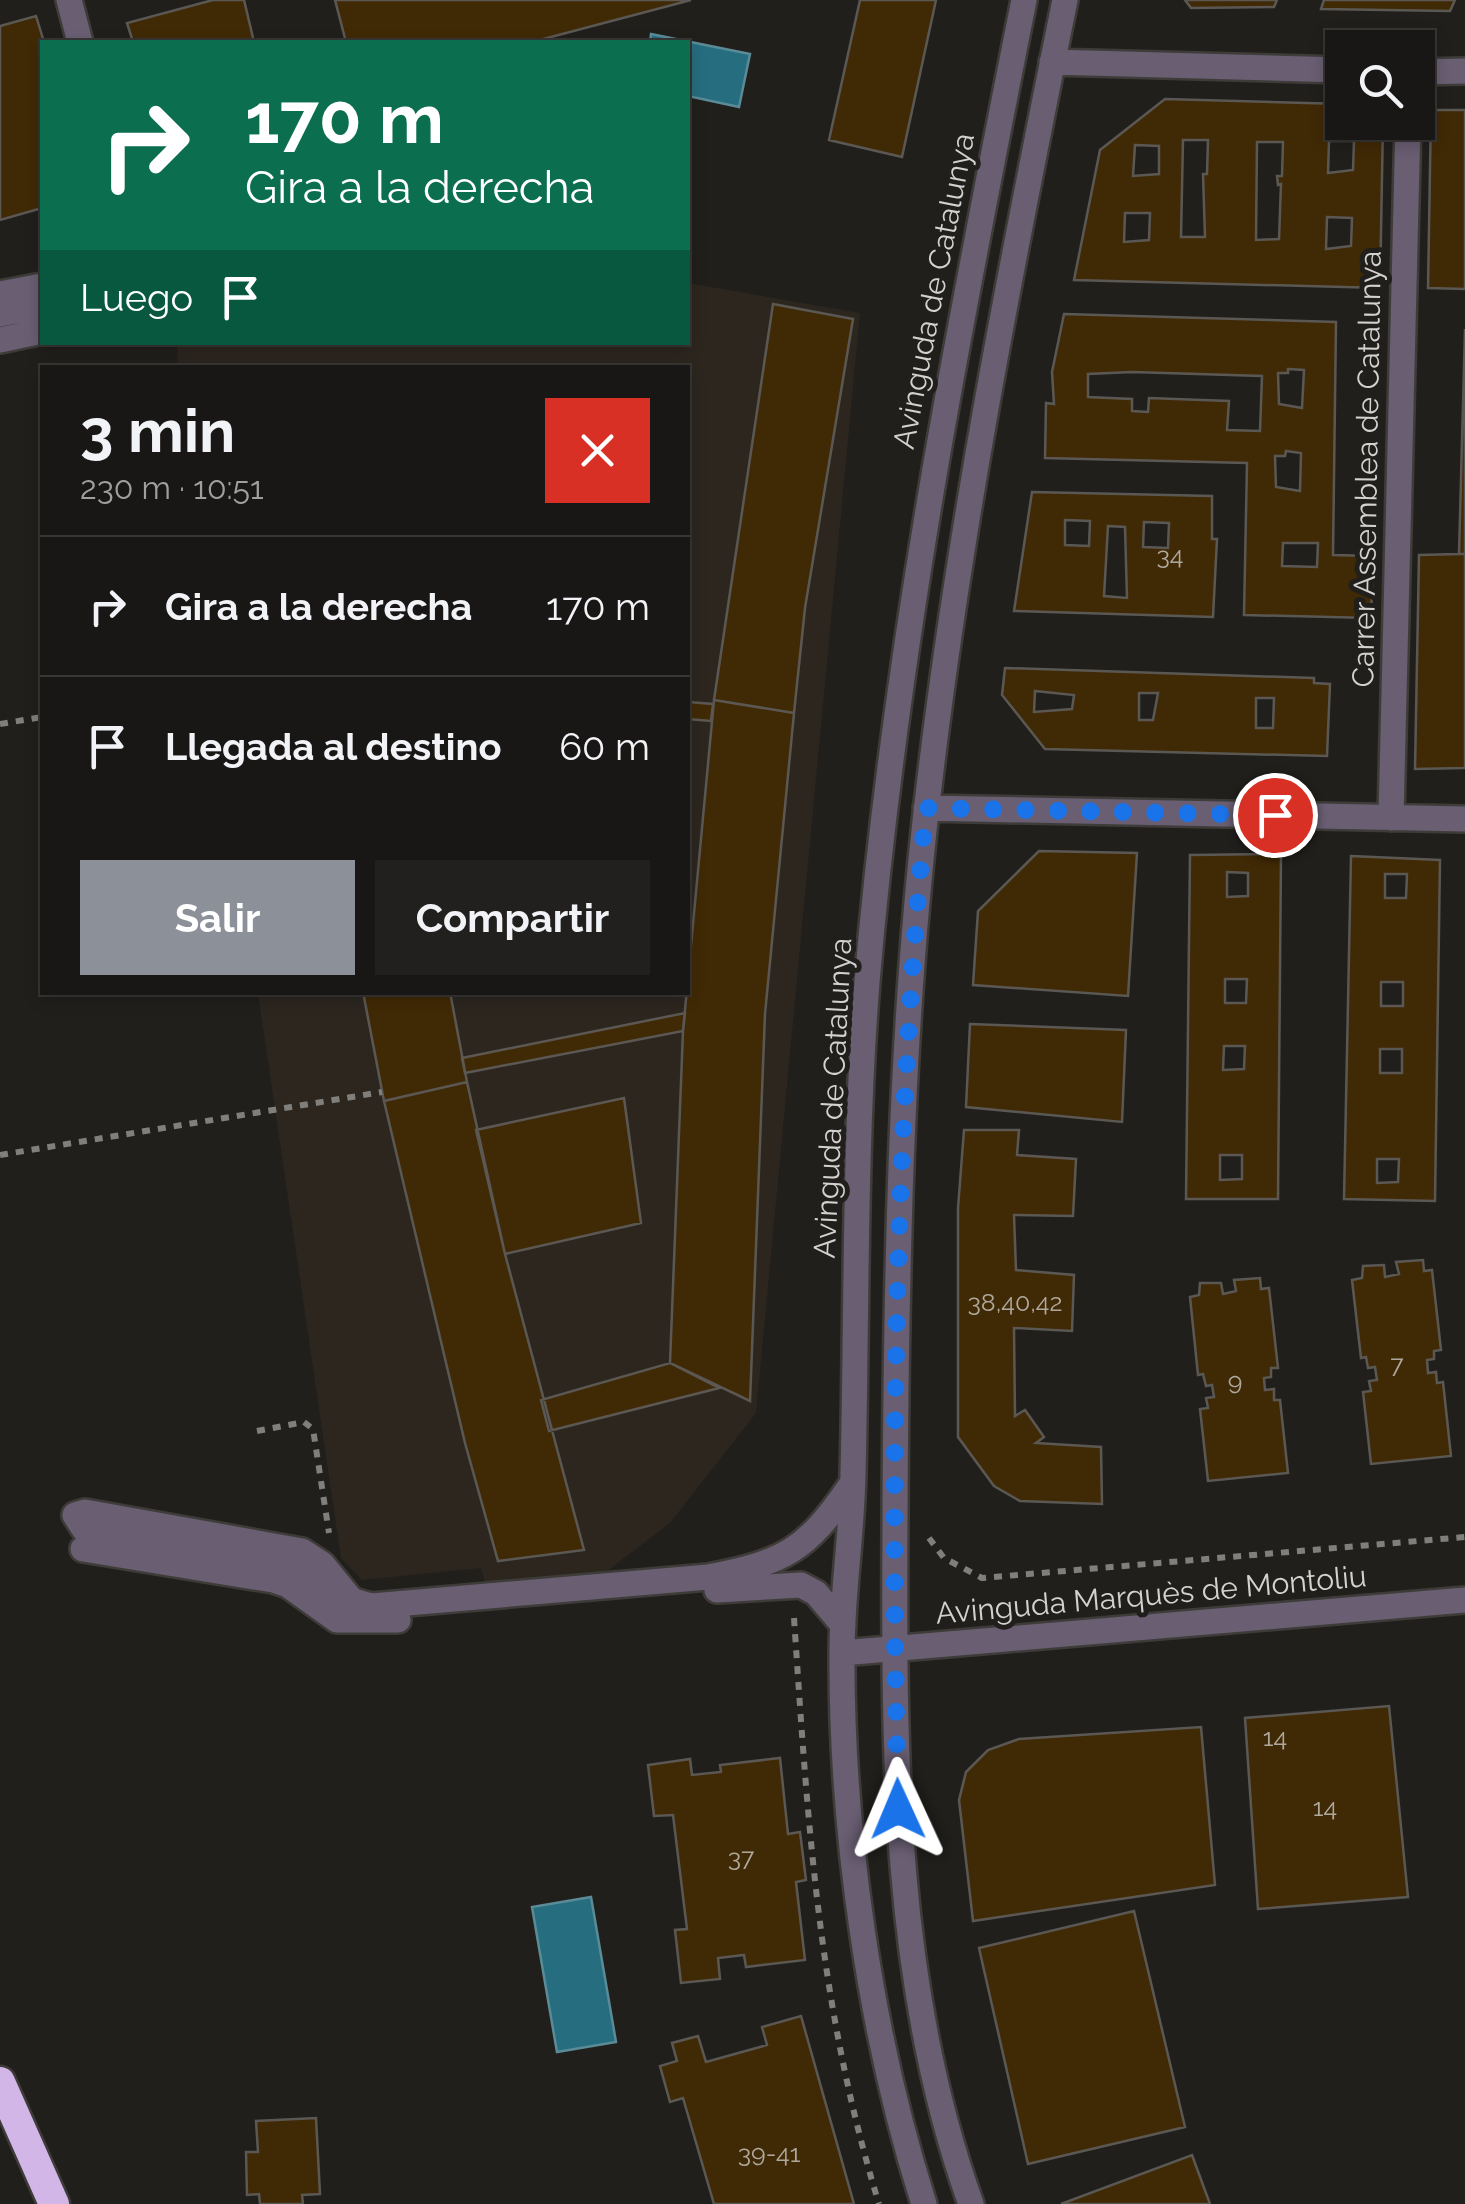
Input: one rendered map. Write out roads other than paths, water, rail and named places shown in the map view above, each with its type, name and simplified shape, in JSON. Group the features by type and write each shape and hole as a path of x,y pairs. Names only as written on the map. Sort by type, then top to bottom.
{"highway":[{"path":"0,2082 54,2204"}],"street":[{"path":"68,0 79,40"},
{"path":"86,0 96,40"},
{"name":"Avinguda de Catalunya","path":"924,2204 872,1991 844,1760 842,1625 854,1480 867,987 904,650 953,356 1024,0"},
{"path":"972,2204 932,2066 913,1957 899,1837 894,1649 896,1422 909,988 944,661 1001,311 1065,0"},
{"path":"1052,62 1325,70"},
{"path":"1435,72 1465,71"},
{"name":"Carrer Assemblea de Catalunya","path":"1391,818 1408,140"},
{"path":"0,294 40,286"},
{"path":"0,314 40,306"},
{"path":"0,340 40,331"},
{"path":"926,808 1465,819"},
{"path":"75,1515 84,1529 262,1558 305,1574 338,1598 372,1606 708,1577 746,1570 772,1562 806,1543 854,1480"},
{"path":"83,1549 272,1580 288,1585 337,1620 355,1622 801,1585 816,1593 842,1625"},
{"name":"Avinguda Marquès de Montoliu","path":"842,1653 1465,1600"}],"water":[{"path":"651,34 681,40 650,40"},
{"path":"690,42 750,54 739,107 690,96"},
{"path":"591,1897 616,2042 557,2052 532,1907"}]}
